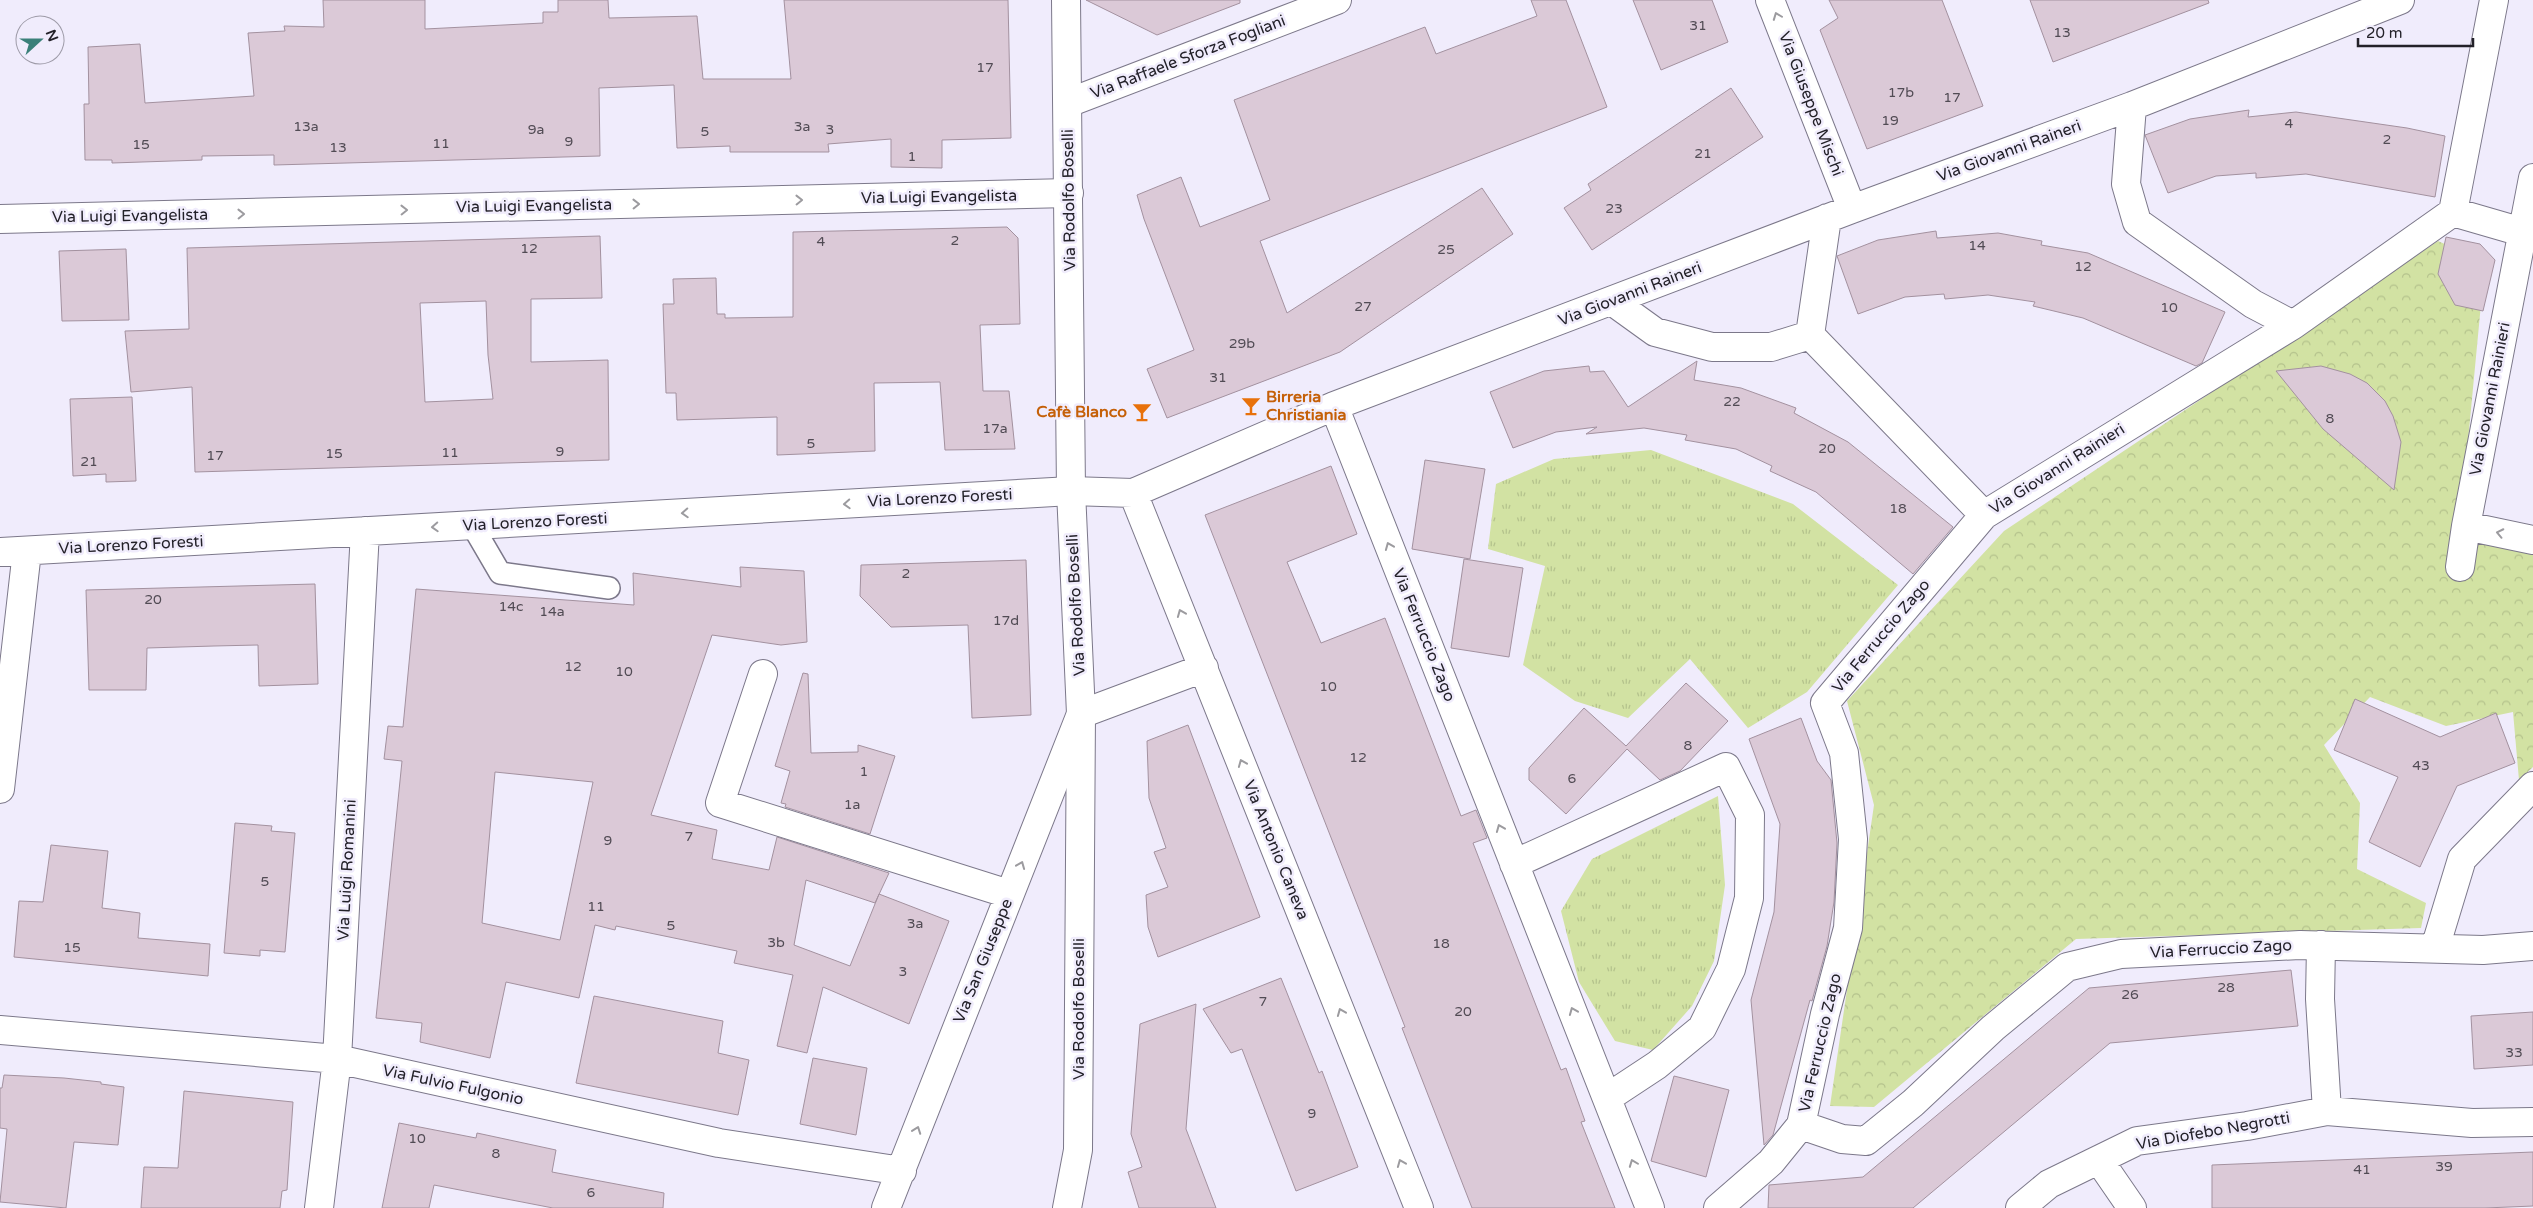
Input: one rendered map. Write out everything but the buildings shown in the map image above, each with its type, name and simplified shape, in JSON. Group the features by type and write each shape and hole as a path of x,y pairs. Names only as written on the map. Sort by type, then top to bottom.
{"street":[{"name":"Via Rodolfo Boselli","path":"1066,0 1071,491 1081,714 1078,1150 1067,1208"},
{"name":"Via Raffaele Sforza Fogliani","path":"1068,103 1337,0"},
{"name":"Via Giuseppe Mischi","path":"1770,0 1852,208"},
{"name":"Via Giovanni Raineri","path":"1133,493 1334,406 1852,208 2132,106 2400,0"},
{"path":"2132,106 2126,184 2137,222 2253,304 2293,325 2453,212 2494,0"},
{"path":"2453,212 2522,232 2533,178"},
{"name":"Via Luigi Evangelista","path":"0,220 1069,194"},
{"path":"1612,301 1654,332 1712,347 1771,347 1810,335 1827,218"},
{"name":"Via Giovanni Rainieri","path":"2460,567 2466,526 2522,232"},
{"name":"Via Giovanni Rainieri","path":"1810,335 1984,515 2293,325"},
{"name":"Via Ferruccio Zago","path":"1334,406 1650,1208"},
{"name":"Via Lorenzo Foresti","path":"0,552 1071,491 1133,493"},
{"name":"Via Antonio Caneva","path":"1133,493 1419,1208"},
{"name":"Via Ferruccio Zago","path":"1718,1208 1771,1162 1801,1125 1825,1014 1848,928 1853,849 1844,753 1825,703 1984,515"},
{"path":"2466,526 2533,540"},
{"name":"Via Luigi Romanini","path":"319,1208 336,1060 365,531"},
{"path":"0,789 27,551"},
{"path":"1081,714 1204,668"},
{"path":"763,674 720,803 1009,894"},
{"name":"Via San Giuseppe","path":"886,1208 1081,714"},
{"path":"1514,864 1726,767 1750,815 1749,898 1731,969 1702,1028 1657,1065 1607,1098"},
{"path":"2435,948 2462,859 2533,786"},
{"path":"2321,945 2320,999 2327,1111"},
{"name":"Via Ferruccio Zago","path":"1801,1125 1842,1139 1866,1141 1913,1103 1992,1028 2067,967 2121,954 2321,945 2483,950 2533,946"},
{"name":"Via Fulvio Fulgonio","path":"0,1030 336,1060 719,1143 902,1171"},
{"name":"Via Diofebo Negrotti","path":"2099,1160 2137,1141 2246,1126 2327,1111 2472,1123 2533,1122"},
{"path":"2020,1208 2049,1184 2099,1160 2132,1208"}],"lane":[{"path":"472,525 500,573 609,588"}],"green space":[{"path":"2438,241 2485,262 2456,567 2471,534 2533,553 2533,767 2519,780 2513,712 2446,726 2370,697 2324,745 2360,803 2357,869 2426,903 2421,928 2076,939 1874,1107 1830,1106 1874,805 1847,701 2004,531"},
{"path":"1651,450 1793,504 1898,585 1807,692 1748,728 1690,659 1628,718 1575,701 1523,665 1545,566 1488,549 1496,484 1554,459"},
{"path":"1718,796 1725,885 1714,961 1692,1006 1653,1050 1615,1041 1579,982 1561,911 1592,859"}],"place":[{"name":"Birreria Christiania","path":"1251,406"},
{"name":"Cafè Blanco","path":"1142,412"}]}
